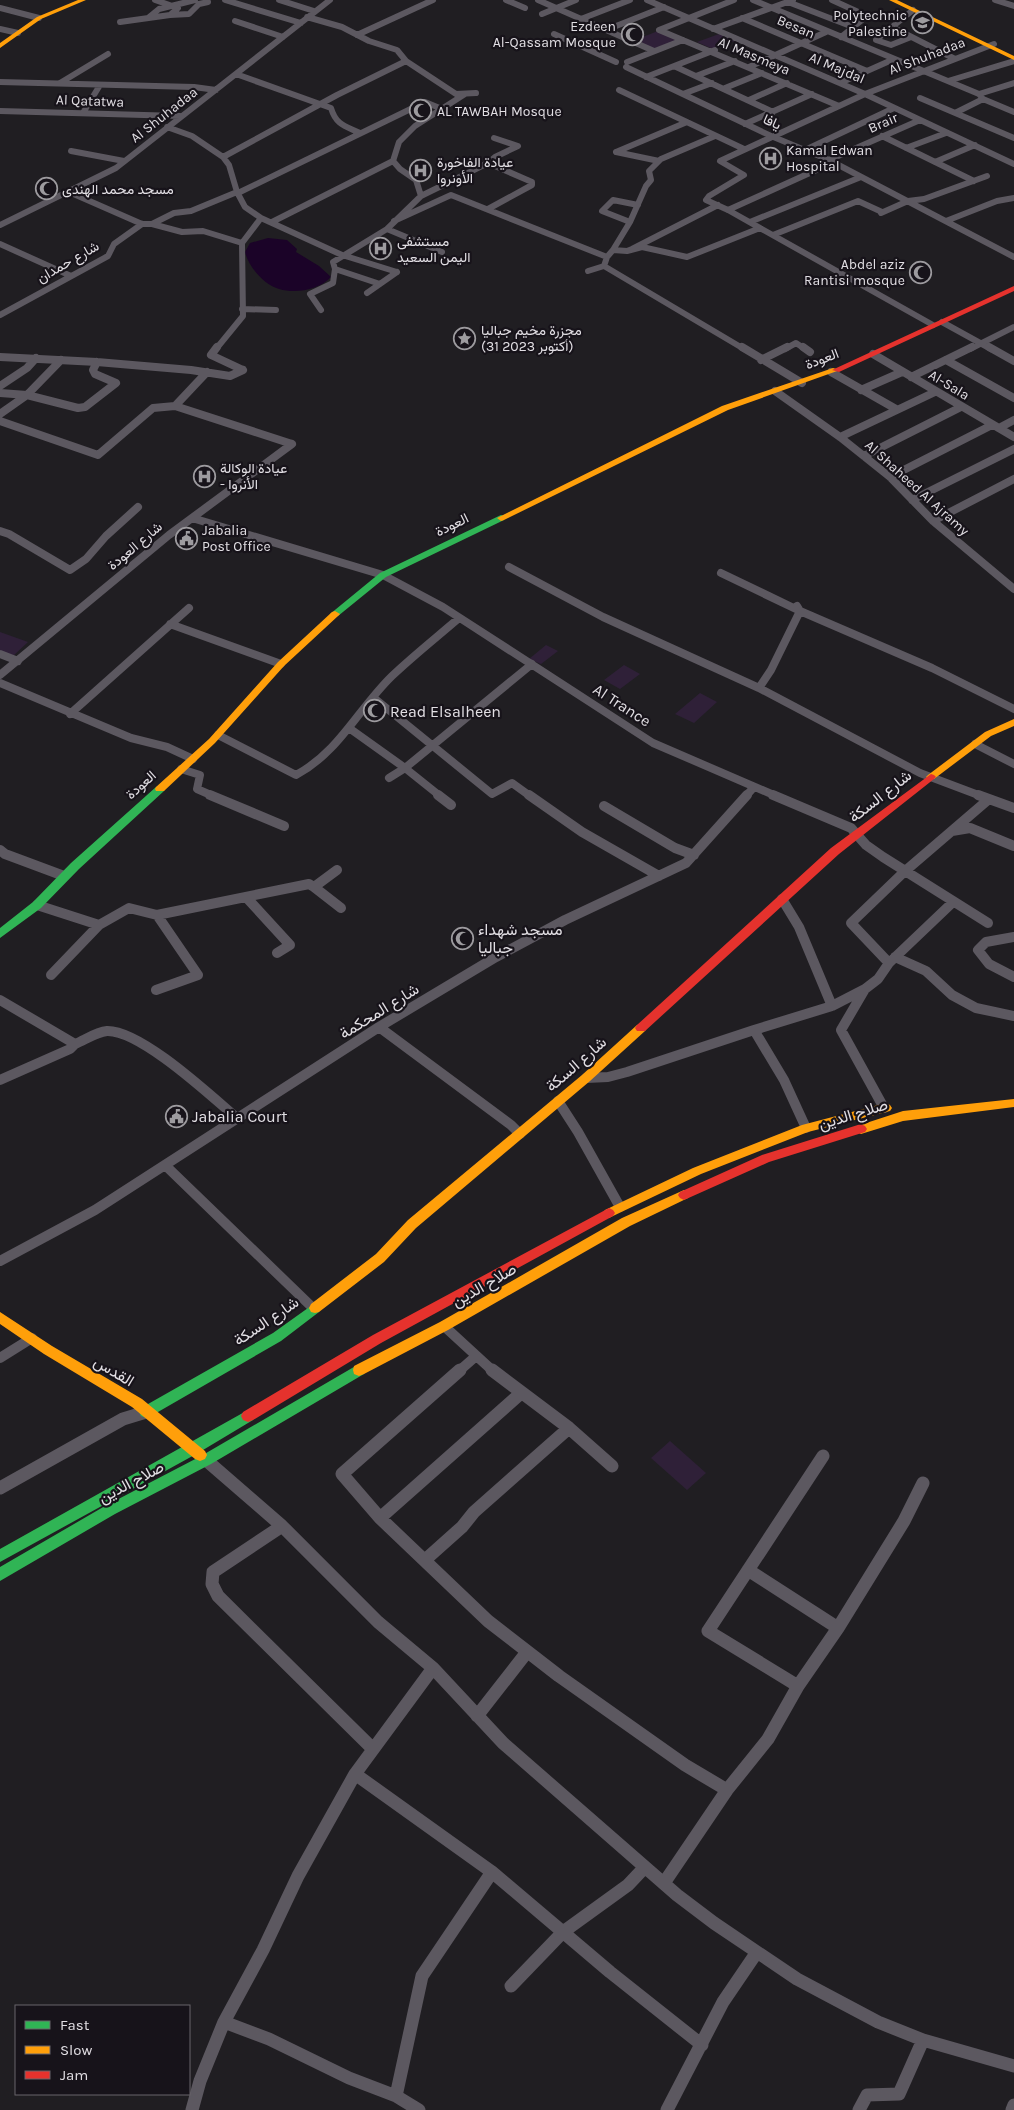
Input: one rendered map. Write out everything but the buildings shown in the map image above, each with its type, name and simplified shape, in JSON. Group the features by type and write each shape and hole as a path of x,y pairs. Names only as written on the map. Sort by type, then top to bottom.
{"main road":[{"path":"0,46 39,18 83,0"},
{"path":"892,0 1014,53"},
{"path":"900,0 991,44 1014,59"},
{"name":"العودة","path":"0,934 37,905 64,876 218,735 281,664 354,598 383,575 725,408 831,372 1014,288"},
{"name":"شارع السكة","path":"146,1412 277,1337 380,1258 412,1224 586,1078 836,851 988,734 1014,722"},
{"path":"965,1097 1014,1093"},
{"name":"صلاح الدين","path":"0,1574 110,1510 206,1460 360,1370 444,1326 626,1222 766,1158 903,1116 1014,1103"},
{"name":"صلاح الدين","path":"0,1556 193,1449 377,1339 620,1207 722,1161 806,1128 884,1108 909,1104"},
{"name":"القدس","path":"0,1317 48,1350 137,1403 206,1460"}],"street":[{"path":"155,0 178,8 170,15"},
{"path":"148,18 159,9 195,0"},
{"path":"225,0 301,23"},
{"path":"279,0 314,11"},
{"name":"Al Shuhadaa","path":"0,225 116,168 328,0"},
{"path":"357,34 384,24 433,0"},
{"path":"506,0 525,8"},
{"path":"538,0 654,51"},
{"path":"542,14 576,0"},
{"path":"581,19 630,0"},
{"name":"Al Majdal","path":"647,0 865,94 1014,164"},
{"path":"688,18 734,0"},
{"path":"753,0 948,82 1014,112"},
{"path":"832,0 867,16 841,37"},
{"path":"995,0 1014,6"},
{"path":"791,1 853,27"},
{"name":"Besan","path":"714,29 791,1"},
{"path":"120,22 189,14 200,4 208,2"},
{"path":"606,30 664,7"},
{"path":"0,8 39,18"},
{"path":"910,37 891,45 876,40 913,10"},
{"path":"307,17 342,27 369,41 400,52 406,61 456,94 476,93"},
{"name":"Al Masmeya","path":"688,18 659,30 713,51 839,106"},
{"name":"Besan","path":"742,18 866,71"},
{"path":"235,20 283,37"},
{"path":"892,27 955,59"},
{"path":"0,29 18,33"},
{"path":"749,67 826,32"},
{"path":"558,33 618,62 627,64 683,40"},
{"name":"Al Shuhadaa","path":"718,205 706,200 709,196 744,175 720,161 865,94 991,44"},
{"path":"646,77 713,51"},
{"path":"59,84 108,54"},
{"path":"840,83 894,59"},
{"path":"948,82 1014,59"},
{"path":"223,157 406,61"},
{"path":"696,76 735,61"},
{"name":"يافا","path":"627,64 646,77 771,136 831,161 1014,257"},
{"path":"674,66 725,88 773,112"},
{"path":"725,88 762,73"},
{"path":"236,74 331,108 334,119 340,124 360,133"},
{"path":"0,82 194,87 216,90"},
{"path":"683,94 712,83"},
{"path":"749,100 787,83"},
{"path":"957,112 1000,87 1014,83"},
{"path":"83,113 100,84"},
{"path":"1000,87 1007,91"},
{"path":"620,90 744,149"},
{"path":"272,222 393,160 399,142 415,126 465,94"},
{"path":"745,124 812,94"},
{"path":"920,98 957,112 1014,138"},
{"path":"152,224 174,213 191,211 237,192 425,102 442,109"},
{"path":"805,150 894,108"},
{"name":"Al Qatatwa","path":"0,111 180,116"},
{"name":"Brair","path":"728,210 882,136 920,120"},
{"path":"659,161 616,152 687,122"},
{"path":"167,127 192,136 223,157 229,165 237,192 245,207 261,218 342,255 397,272 367,293"},
{"path":"906,148 946,133"},
{"path":"604,266 607,257 630,222 646,186 651,180 649,171 659,161 714,136"},
{"path":"882,136 974,181"},
{"path":"321,310 310,294 333,283 335,269 333,262 387,229 421,196 427,184 488,163 495,157 518,146 494,138"},
{"path":"935,162 975,145"},
{"path":"71,151 124,162"},
{"path":"1004,159 1014,154"},
{"path":"393,160 400,169 427,184"},
{"path":"488,163 532,182 532,185 488,209"},
{"path":"773,235 858,201 881,213 908,201 924,199 987,176"},
{"path":"750,222 861,177"},
{"path":"421,196 427,184"},
{"path":"69,192 142,224 152,224 182,232 203,231 242,244"},
{"path":"394,221 451,195 607,257"},
{"path":"421,196 436,202"},
{"path":"946,221 997,201 1014,198"},
{"path":"630,222 602,211 612,200 638,206"},
{"path":"627,251 718,205 938,323 1013,359"},
{"path":"0,357 97,362 230,376 243,370 211,355 243,316 242,244 261,218"},
{"name":"شارع حمدان","path":"0,315 108,256 114,244 142,224"},
{"path":"613,250 627,251 642,247 687,257 760,228"},
{"path":"387,229 442,252"},
{"path":"0,244 71,276"},
{"path":"588,271 604,266 802,383"},
{"path":"335,269 380,284"},
{"path":"242,309 276,310"},
{"path":"911,377 1014,327"},
{"path":"762,360 796,343 810,352"},
{"name":"Al-Sala","path":"873,354 1014,437"},
{"path":"0,386 27,368 36,358"},
{"path":"0,414 27,396 61,360"},
{"path":"946,360 1014,398"},
{"path":"0,393 27,396 78,408 85,407 116,383 95,374 93,370 97,362"},
{"path":"0,421 98,455 154,408 176,406 180,399 196,385 206,372"},
{"path":"831,372 896,409"},
{"path":"861,390 902,372"},
{"name":"Al Shaheed Al Ajramy","path":"775,391 840,437 890,477 933,521 1014,589"},
{"path":"840,437 935,392"},
{"name":"شارع العودة","path":"0,675 169,535 292,444 176,406"},
{"path":"864,456 914,433 961,407"},
{"path":"890,477 1014,420"},
{"path":"912,500 1014,448"},
{"path":"933,521 1014,479"},
{"path":"0,531 9,534 70,570 86,559 106,536 138,507"},
{"name":"Al Trance","path":"192,518 383,575 424,596 653,743 859,833"},
{"path":"509,567 603,617 759,688 920,773 1014,808"},
{"path":"721,573 932,668 1014,709"},
{"path":"70,714 189,608"},
{"path":"759,688 771,670 798,608"},
{"path":"218,735 296,775 313,766 343,736 391,677 459,618"},
{"path":"170,624 281,664"},
{"path":"0,654 18,661"},
{"path":"389,778 405,768 532,664"},
{"path":"0,683 70,714 132,738 167,747 193,759"},
{"path":"374,698 492,794 512,784 582,832 659,876"},
{"path":"349,728 405,768 451,805"},
{"path":"975,744 1014,764"},
{"path":"181,769 200,775 197,789 284,826"},
{"name":"شارع المحكمة","path":"0,1261 95,1210 379,1027 508,950 565,920 686,863 754,787"},
{"path":"989,799 904,872 851,923 892,960 926,971 952,995 976,1008 1014,1016"},
{"path":"604,806 675,848 694,855"},
{"path":"951,832 970,828 1014,846"},
{"path":"859,833 864,843 904,872 952,903 988,923"},
{"path":"0,850 5,854 64,876"},
{"path":"314,887 337,870"},
{"path":"51,975 99,925 129,908 156,915 309,884 341,908"},
{"path":"246,897 290,944 277,953"},
{"path":"782,899 798,927 832,1006"},
{"path":"586,1078 608,1077 627,1072 832,1006 865,989 878,979 892,960 952,903"},
{"path":"37,905 99,925"},
{"path":"156,915 198,975 156,990"},
{"path":"1014,937 986,942 978,950 982,959 999,971 1014,977"},
{"path":"865,989 842,1030 884,1108"},
{"path":"0,1000 75,1044"},
{"path":"379,1027 511,1125 520,1134"},
{"path":"0,1080 108,1030 149,1047 238,1119"},
{"path":"754,1030 784,1080 806,1128"},
{"path":"558,1101 578,1132 620,1207"},
{"path":"166,1166 314,1309"},
{"path":"444,1326 475,1357 520,1394 569,1428 612,1466"},
{"path":"0,1358 32,1338"},
{"path":"475,1357 342,1474 380,1518 469,1604 527,1652 685,1765 728,1790"},
{"path":"380,1518 520,1394"},
{"path":"0,1488 124,1420 146,1412"},
{"path":"425,1560 462,1527 474,1512 569,1428"},
{"path":"798,1686 708,1631 823,1456"},
{"path":"206,1460 282,1526 378,1622 433,1668 503,1743 645,1867 714,1923 797,1979 878,2022 923,2040 1014,2066"},
{"path":"664,1883 728,1790 768,1739 798,1686 838,1628 904,1521 923,1483"},
{"path":"282,1526 213,1572 212,1584 218,1596 373,1749"},
{"path":"748,1570 838,1628"},
{"path":"477,1716 527,1652"},
{"path":"192,2110 200,2082 224,2022 263,1950 298,1876 355,1774 433,1668"},
{"path":"355,1774 492,1872 562,1932 702,2046"},
{"path":"511,1986 562,1932 628,1886 645,1867"},
{"path":"396,2096 422,1976 492,1872"},
{"path":"667,2110 702,2046 723,2002 757,1952"},
{"path":"224,2022 269,2039 349,2078 396,2096 418,2110"},
{"path":"859,2110 867,2095 899,2094 923,2040"},
{"path":"1012,2110 1014,2105"}],"shaded area":[{"path":"658,31 677,40 654,49 635,40"},
{"path":"719,34 735,41 713,49 697,42"},
{"path":"268,238 287,240 297,249 296,252 319,266 331,277 314,288 300,291 279,289 268,284 253,269 245,252 250,243"},
{"path":"0,632 28,642 13,656 0,651"},
{"path":"546,645 558,651 541,664 529,659"},
{"path":"624,665 640,674 620,689 604,680"},
{"path":"700,693 717,702 694,723 675,714"},
{"path":"670,1441 706,1473 687,1490 651,1458"}],"traffic: fast":[{"path":"335,614 383,575 501,518"},
{"path":"0,934 37,905 75,866 160,789"},
{"path":"146,1412 277,1337 315,1308"},
{"path":"0,1574 110,1510 206,1460 359,1370"},
{"path":"0,1556 193,1449 248,1416"}],"traffic: slow":[{"path":"0,46 39,18 83,0"},
{"path":"892,0 1014,58"},
{"path":"501,518 725,408 836,370"},
{"path":"160,789 212,741 281,664 335,614"},
{"path":"931,777 988,734 1014,722"},
{"path":"315,1308 380,1258 412,1224 586,1078 641,1028"},
{"path":"861,1129 903,1116 1014,1103"},
{"path":"609,1213 697,1171 806,1128 886,1108"},
{"path":"359,1370 444,1326 626,1222 684,1195"},
{"path":"0,1317 48,1350 137,1403 200,1455"}],"traffic: jam":[{"path":"836,370 1014,288"},
{"path":"641,1028 835,851 931,777"},
{"path":"684,1195 766,1158 861,1129"},
{"path":"248,1416 377,1339 609,1213"}],"place":[{"name":"Polytechnic Palestine","path":"923,23"},
{"name":"Ezdeen Al-Qassam Mosque","path":"632,34"},
{"name":"AL TAWBAH Mosque","path":"421,111"},
{"name":"Kamal Edwan Hospital","path":"770,158"},
{"name":"عيادة الفاخورة الأونروا","path":"421,170"},
{"name":"مسجد محمد الهندى","path":"46,189"},
{"name":"مستشفى اليمن السعيد","path":"381,249"},
{"name":"Abdel aziz Rantisi mosque","path":"921,272"},
{"name":"مجزرة مخيم جباليا (31 أكتوبر 2023)","path":"465,338"},
{"name":"عيادة الوكالة - الأنروا","path":"204,476"},
{"name":"Jabalia Post Office","path":"186,538"},
{"name":"Read Elsalheen","path":"374,711"},
{"name":"مسجد شهداء جباليا","path":"462,938"},
{"name":"Jabalia Court","path":"176,1116"}]}
